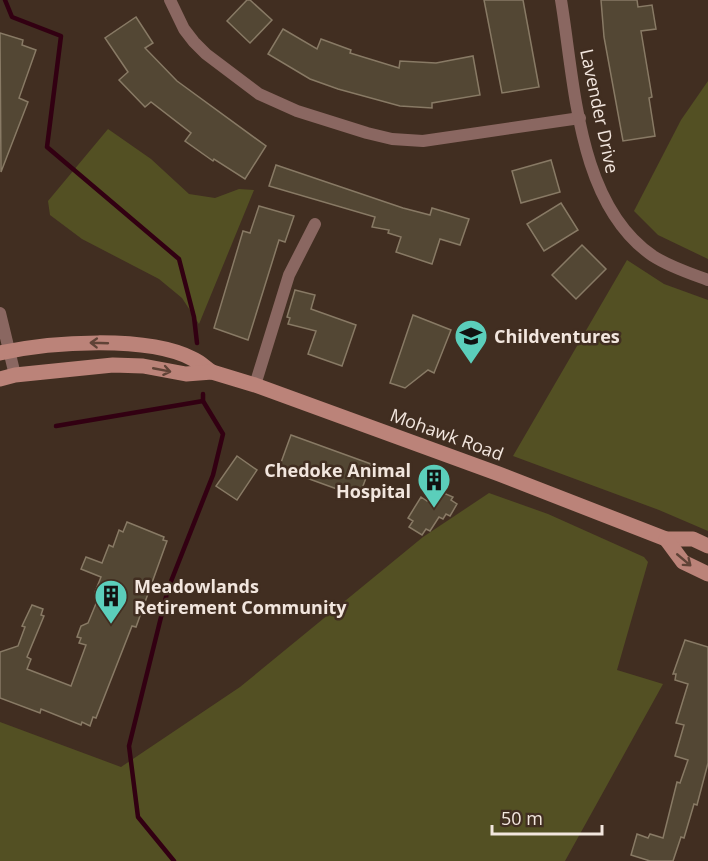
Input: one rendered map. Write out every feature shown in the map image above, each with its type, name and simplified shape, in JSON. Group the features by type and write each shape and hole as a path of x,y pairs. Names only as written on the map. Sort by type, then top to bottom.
{"main road":[{"name":"Mohawk Road","path":"5,352 86,342 128,344 193,358 212,372 255,385 547,492 666,540 693,539 708,546"},
{"name":"Mohawk Road","path":"8,377 113,365 144,366 186,374 212,372"},
{"name":"Mohawk Road","path":"666,540 683,562 708,574"}],"street":[{"path":"170,0 184,29 194,42 206,54 260,94 297,111 367,133 392,139 423,141 580,118"},
{"name":"Lavender Drive","path":"561,0 591,171 606,205 619,224 638,244 657,259 708,280"},
{"path":"255,385 289,275 315,224"},
{"path":"0,313 8,377"}],"shaded area":[{"path":"708,81 708,259 658,235 634,211 681,120"},
{"path":"108,129 151,159 189,194 215,198 239,189 254,190 199,324 182,298 159,279 82,239 50,215 48,201"},
{"path":"627,260 664,284 708,300 708,531 659,510 513,456"},
{"path":"489,493 548,514 644,557 648,562 617,670 663,684 565,861 0,861 0,722 121,767 240,687 423,537"}],"building":[{"path":"247,0 250,0 272,20 250,43 227,21"},
{"path":"484,0 523,0 539,87 502,93"},
{"path":"601,0 637,0 638,7 652,5 656,29 641,31 652,97 649,98 655,136 623,141 604,37"},
{"path":"136,17 153,43 145,48 177,81 266,146 245,179 214,159 213,161 185,141 191,133 151,102 145,107 119,80 128,72 105,38"},
{"path":"283,29 317,49 321,39 351,50 350,53 399,68 400,61 436,63 473,56 480,95 432,103 432,108 400,106 338,89 310,79 268,54"},
{"path":"0,33 23,40 22,45 36,50 19,98 28,102 1,172"},
{"path":"551,160 560,192 521,203 512,171"},
{"path":"276,165 403,208 430,215 432,208 469,219 460,245 440,239 432,264 396,252 401,237 388,233 389,230 372,227 375,217 269,186"},
{"path":"561,203 578,230 544,251 527,224"},
{"path":"259,206 294,216 285,242 279,240 248,340 214,328 243,231 250,233"},
{"path":"582,245 606,269 576,299 552,275"},
{"path":"295,290 315,295 311,309 356,325 342,366 308,354 316,331 288,324 290,318 287,317"},
{"path":"413,315 451,330 434,373 428,370 405,388 390,383"},
{"path":"291,435 371,464 359,497 279,468"},
{"path":"237,456 257,470 237,500 216,486"},
{"name":"Chedoke Animal Hospital","path":"434,489 453,497 451,500 457,504 450,516 446,514 443,519 439,517 430,531 426,529 422,535 409,527 413,521 408,518 421,497 427,501"},
{"name":"Meadowlands Retirement Community","path":"127,522 164,537 163,540 167,541 136,627 132,626 96,718 93,717 90,726 82,722 81,725 41,709 40,713 0,698 0,652 18,646 25,627 22,626 32,605 43,609 41,615 44,616 27,657 31,659 27,669 71,686 86,645 79,643 81,638 77,637 81,626 88,623 100,594 95,592 101,577 81,569 86,557 102,563 109,545 113,547 119,530 123,532"},
{"path":"685,640 708,647 708,763 697,805 694,804 684,838 681,837 673,861 650,861 631,855 637,834 648,838 650,834 663,838 677,782 680,783 688,760 675,756 684,725 676,723 688,684 675,680 676,674 673,674"}],"waterway":[{"path":"5,0 12,17 61,36 47,147 179,259 194,317 197,343"},
{"path":"174,861 138,817 129,746 168,589 213,475 223,434 203,401 203,394"},
{"path":"56,426 203,401"}],"place":[{"name":"Childventures","path":"471,365"},
{"name":"Chedoke Animal Hospital","path":"434,509"},
{"name":"Meadowlands Retirement Community","path":"111,625"}]}
